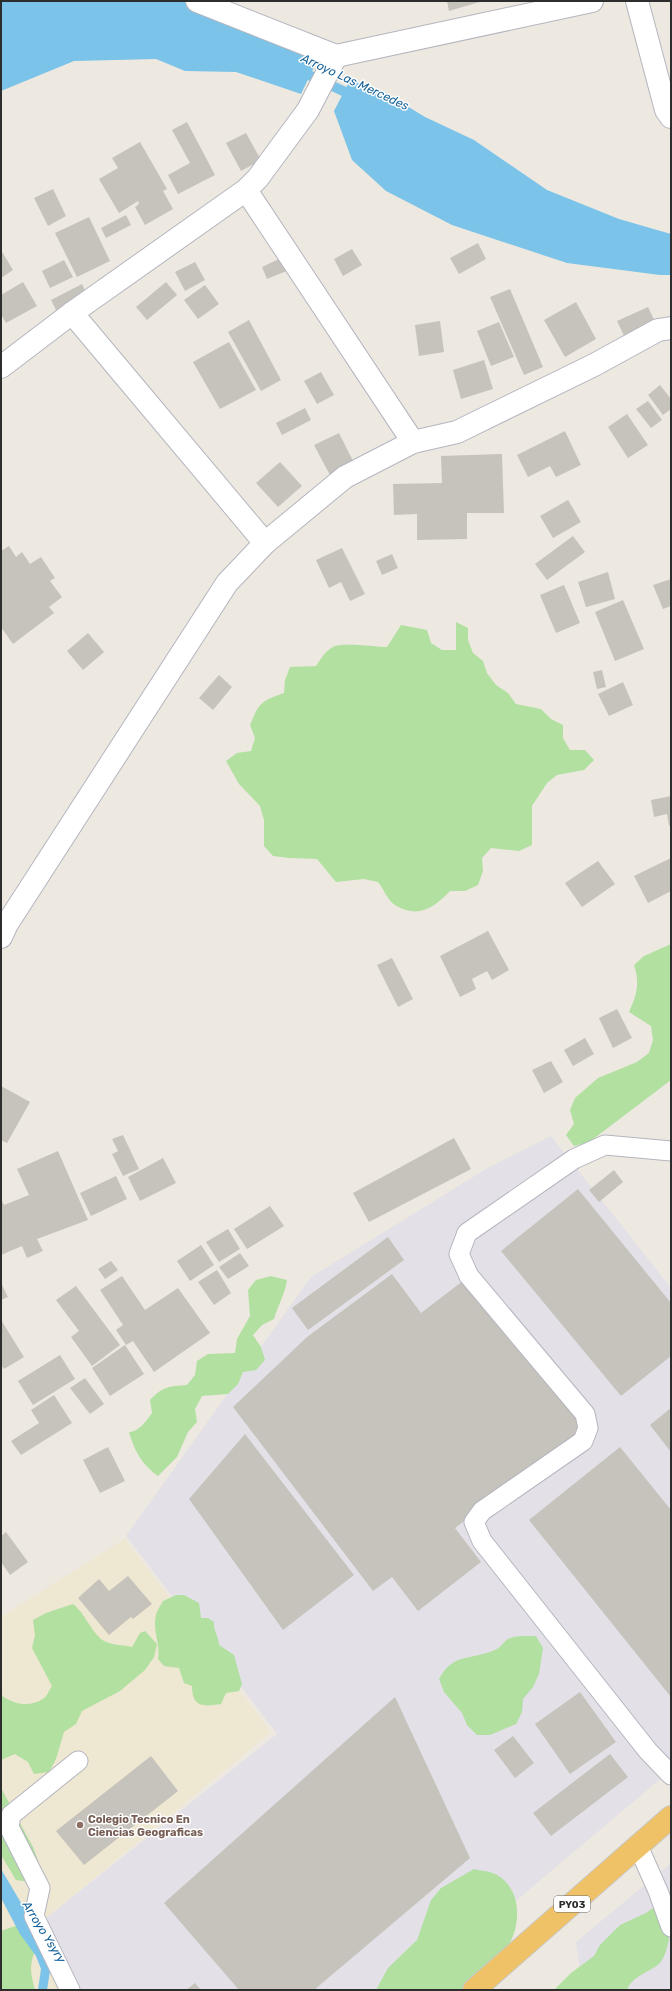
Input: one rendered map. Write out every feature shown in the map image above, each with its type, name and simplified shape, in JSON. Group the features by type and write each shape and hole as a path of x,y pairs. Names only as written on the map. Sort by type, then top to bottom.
{"highway":[{"name":"PY03","path":"474,1990 671,1818"}],"street":[{"path":"197,1 332,62 592,1"},
{"path":"637,1 666,110 671,117"},
{"path":"1,366 72,313 246,190 258,178 308,110 332,62"},
{"path":"246,190 413,442"},
{"path":"72,313 266,543"},
{"path":"1,937 227,583 266,543 345,477 413,442 457,432 594,365 658,330 671,328"}],"lane":[{"path":"671,1151 605,1145 574,1159 467,1233 459,1254 469,1276 585,1414 588,1428 583,1441 482,1511 474,1522 482,1541 648,1751 671,1775"},
{"path":"70,1990 34,1916 40,1888 10,1827 10,1819 11,1815 78,1761"},
{"path":"638,1846 671,1926"}],"shaded area":[{"path":"551,1136 671,1288 671,1770 410,1990 73,1990 46,1918 277,1734 126,1536 311,1277 486,1169"},
{"name":"Colegio Tecnico En Ciencias Geograficas","path":"125,1539 271,1732 46,1918 79,1990 1,1990 1,1617"},
{"path":"671,1863 671,1990 583,1990 576,1942"}],"green space":[{"path":"456,622 468,628 468,640 473,653 483,661 487,673 496,685 508,693 516,704 541,709 551,719 563,725 563,738 570,750 585,750 594,760 584,770 557,775 547,783 532,806 532,845 519,851 491,848 482,858 483,871 478,885 465,891 450,891 432,907 418,911 403,909 392,903 378,882 364,879 336,882 317,859 273,856 264,846 264,820 260,806 239,784 226,761 237,753 251,751 255,738 250,725 253,718 262,704 270,698 284,693 285,680 290,667 316,666 327,651 337,646 351,645 387,647 401,625 427,630 431,643 442,650 456,650"},
{"path":"671,944 671,1080 588,1143 574,1146 566,1135 574,1124 570,1110 575,1098 598,1078 637,1062 649,1053 653,1040 651,1026 629,1012 637,989 637,978 634,965 644,956"},
{"path":"271,1276 287,1280 285,1290 274,1319 262,1325 253,1335 261,1347 265,1360 256,1370 243,1372 238,1384 228,1394 202,1396 195,1409 197,1422 188,1432 177,1457 158,1476 147,1467 139,1457 129,1432 139,1428 148,1419 152,1413 150,1400 158,1392 166,1388 187,1385 195,1375 197,1361 208,1354 235,1353 237,1339 250,1316 248,1290 256,1280"},
{"path":"176,1595 184,1595 199,1603 201,1618 208,1618 214,1622 214,1628 219,1645 234,1655 242,1684 239,1691 226,1693 221,1704 204,1705 196,1702 192,1686 184,1683 179,1668 164,1666 158,1659 159,1654 155,1621 158,1609 163,1601"},
{"path":"73,1604 96,1634 104,1641 132,1647 140,1633 145,1631 157,1644 154,1657 145,1670 120,1691 82,1711 76,1724 64,1732 56,1759 49,1772 34,1774 28,1762 15,1754 1,1760 1,1695 11,1701 21,1704 38,1702 46,1697 52,1686 32,1648 35,1635 33,1620 46,1613"},
{"path":"536,1636 543,1648 539,1674 533,1687 523,1699 522,1712 516,1724 490,1735 477,1735 467,1725 462,1713 444,1692 439,1679 451,1664 458,1660 488,1653 497,1649 507,1640 514,1637"},
{"path":"1,1788 34,1849 42,1874 31,1882 16,1880 1,1855"},
{"path":"474,1869 497,1875 512,1890 517,1909 517,1920 512,1939 503,1953 467,1987 460,1990 376,1990 388,1968 417,1940 431,1900 441,1888"},
{"path":"671,1895 669,1940 664,1957 660,1963 633,1981 627,1990 554,1990 571,1973 594,1956 600,1945 620,1925 646,1913"},
{"path":"27,1922 37,1946 31,1968 35,1990 1,1990 1,1931"}],"water":[{"path":"1,1 189,1 319,57 301,94 236,72 185,71 156,59 74,61 1,91"},
{"path":"350,80 384,92 425,117 474,140 547,190 619,219 671,234 671,275 660,275 567,263 452,225 386,191 352,160 334,111"},
{"path":"1,1869 33,1923 54,1977 50,1971 47,1990 38,1990 41,1969 36,1956 20,1934 1,1898"}],"building":[{"path":"447,1 483,1 449,11"},
{"path":"187,122 215,175 178,194 168,175 190,163 172,130"},
{"path":"246,133 261,160 241,171 226,143"},
{"path":"140,142 167,189 163,191 173,209 145,225 135,207 139,204 138,201 119,213 99,179 118,168 112,158"},
{"path":"53,189 66,216 48,226 34,198"},
{"path":"126,215 131,225 106,238 101,228"},
{"path":"89,217 110,261 77,277 55,233"},
{"path":"478,243 486,259 459,274 450,258"},
{"path":"352,249 362,265 343,276 334,259"},
{"path":"1,250 13,270 1,278"},
{"path":"283,257 289,270 267,279 262,267"},
{"path":"64,260 73,277 50,288 42,271"},
{"path":"195,262 205,280 185,291 175,272"},
{"path":"23,282 37,306 6,323 1,314 1,295"},
{"path":"166,282 177,295 147,320 136,307"},
{"path":"82,284 87,295 56,310 51,300"},
{"path":"205,285 219,304 198,319 184,300"},
{"path":"510,289 543,367 524,375 490,297"},
{"path":"576,302 596,339 565,357 544,320"},
{"path":"648,307 657,326 626,340 617,321"},
{"path":"249,320 281,380 261,391 228,332"},
{"path":"440,321 444,352 419,356 415,325"},
{"path":"499,322 514,357 491,366 477,331"},
{"path":"229,342 256,390 220,409 193,362"},
{"path":"484,360 493,389 461,399 453,370"},
{"path":"321,372 334,395 317,404 304,381"},
{"path":"660,385 671,399 671,409 663,415 648,395"},
{"path":"648,401 662,420 651,428 636,409"},
{"path":"305,408 311,420 282,435 276,423"},
{"path":"627,414 648,445 628,458 608,427"},
{"path":"565,431 581,465 556,477 550,466 528,477 517,455"},
{"path":"339,433 355,465 331,477 314,445"},
{"path":"502,454 504,513 467,513 467,539 417,540 417,514 394,515 393,484 442,483 441,456"},
{"path":"280,462 302,486 278,507 256,483"},
{"path":"568,500 581,522 553,538 540,516"},
{"path":"573,536 585,552 547,580 535,564"},
{"path":"9,546 16,557 22,552 30,564 41,557 55,578 50,581 62,597 49,607 54,613 13,644 1,627 1,551"},
{"path":"342,548 365,594 350,601 341,582 329,588 316,560"},
{"path":"392,554 398,568 382,575 376,561"},
{"path":"608,572 615,599 586,607 578,582"},
{"path":"671,579 671,606 663,609 653,585"},
{"path":"564,585 580,623 556,633 540,595"},
{"path":"623,600 644,649 615,661 595,612"},
{"path":"88,633 104,652 83,670 67,651"},
{"path":"602,670 606,687 597,689 593,672"},
{"path":"219,675 232,687 213,710 199,698"},
{"path":"623,682 633,705 609,716 598,694"},
{"path":"671,796 671,825 669,826 667,814 654,817 651,800"},
{"path":"671,858 671,891 648,903 634,876"},
{"path":"598,861 615,884 582,907 565,883"},
{"path":"488,931 509,970 492,980 487,971 472,979 476,989 460,997 440,956"},
{"path":"392,958 413,999 398,1007 377,965"},
{"path":"617,1009 632,1038 613,1048 599,1018"},
{"path":"585,1038 594,1054 573,1066 564,1050"},
{"path":"551,1061 563,1082 544,1093 532,1070"},
{"path":"1,1086 30,1102 7,1143 1,1140"},
{"path":"123,1135 139,1169 123,1176 112,1154 118,1151 112,1139"},
{"path":"454,1138 471,1169 369,1222 353,1193"},
{"path":"58,1151 88,1220 37,1239 43,1251 27,1258 22,1246 1,1255 1,1199 4,1205 29,1195 17,1169"},
{"path":"163,1158 176,1183 140,1201 128,1177"},
{"path":"614,1170 623,1182 599,1202 589,1190"},
{"path":"116,1176 127,1199 91,1216 80,1193"},
{"path":"578,1189 671,1303 671,1356 621,1396 501,1251"},
{"path":"270,1206 284,1226 247,1249 234,1229"},
{"path":"228,1229 240,1249 219,1262 206,1242"},
{"path":"388,1237 404,1260 308,1330 292,1308"},
{"path":"201,1245 214,1265 190,1281 177,1261"},
{"path":"240,1253 249,1266 228,1279 219,1267"},
{"path":"111,1261 118,1270 105,1279 98,1269"},
{"path":"217,1270 231,1293 214,1305 198,1282"},
{"path":"392,1274 421,1313 468,1277 586,1428 455,1528 481,1562 418,1611 392,1577 373,1591 233,1407 307,1337"},
{"path":"122,1276 145,1310 178,1288 210,1333 154,1372 133,1341 126,1345 116,1330 123,1325 100,1290"},
{"path":"1,1283 8,1297 1,1300"},
{"path":"76,1286 120,1345 92,1366 71,1337 79,1331 56,1300"},
{"path":"1,1320 24,1357 4,1369 1,1365"},
{"path":"125,1345 144,1374 110,1396 92,1368"},
{"path":"60,1355 75,1379 33,1405 18,1381"},
{"path":"85,1378 104,1404 90,1414 70,1388"},
{"path":"54,1395 72,1423 21,1455 11,1441 39,1423 31,1410"},
{"path":"671,1408 671,1452 650,1425"},
{"path":"245,1434 354,1575 283,1630 189,1499"},
{"path":"108,1447 125,1481 100,1493 83,1460"},
{"path":"620,1447 671,1510 671,1697 529,1520"},
{"path":"6,1532 28,1562 10,1575 1,1562 1,1536"},
{"path":"128,1576 152,1604 133,1619 131,1617 109,1635 78,1598 99,1579 109,1591"},
{"path":"580,1692 616,1742 570,1774 535,1724"},
{"path":"395,1697 470,1858 314,1990 239,1990 164,1903"},
{"path":"513,1736 534,1763 515,1778 494,1750"},
{"path":"610,1754 628,1777 551,1836 533,1813"},
{"path":"151,1756 178,1791 84,1865 56,1831"},
{"path":"195,1983 201,1990 186,1990"}],"waterway":[{"name":"Arroyo Las Mercedes","path":"298,70 356,97"}],"place":[{"name":"Colegio Tecnico En Ciencias Geograficas","path":"80,1825"}],"water label":[{"name":"Arroyo Ysyry","path":"44,1932"}]}
